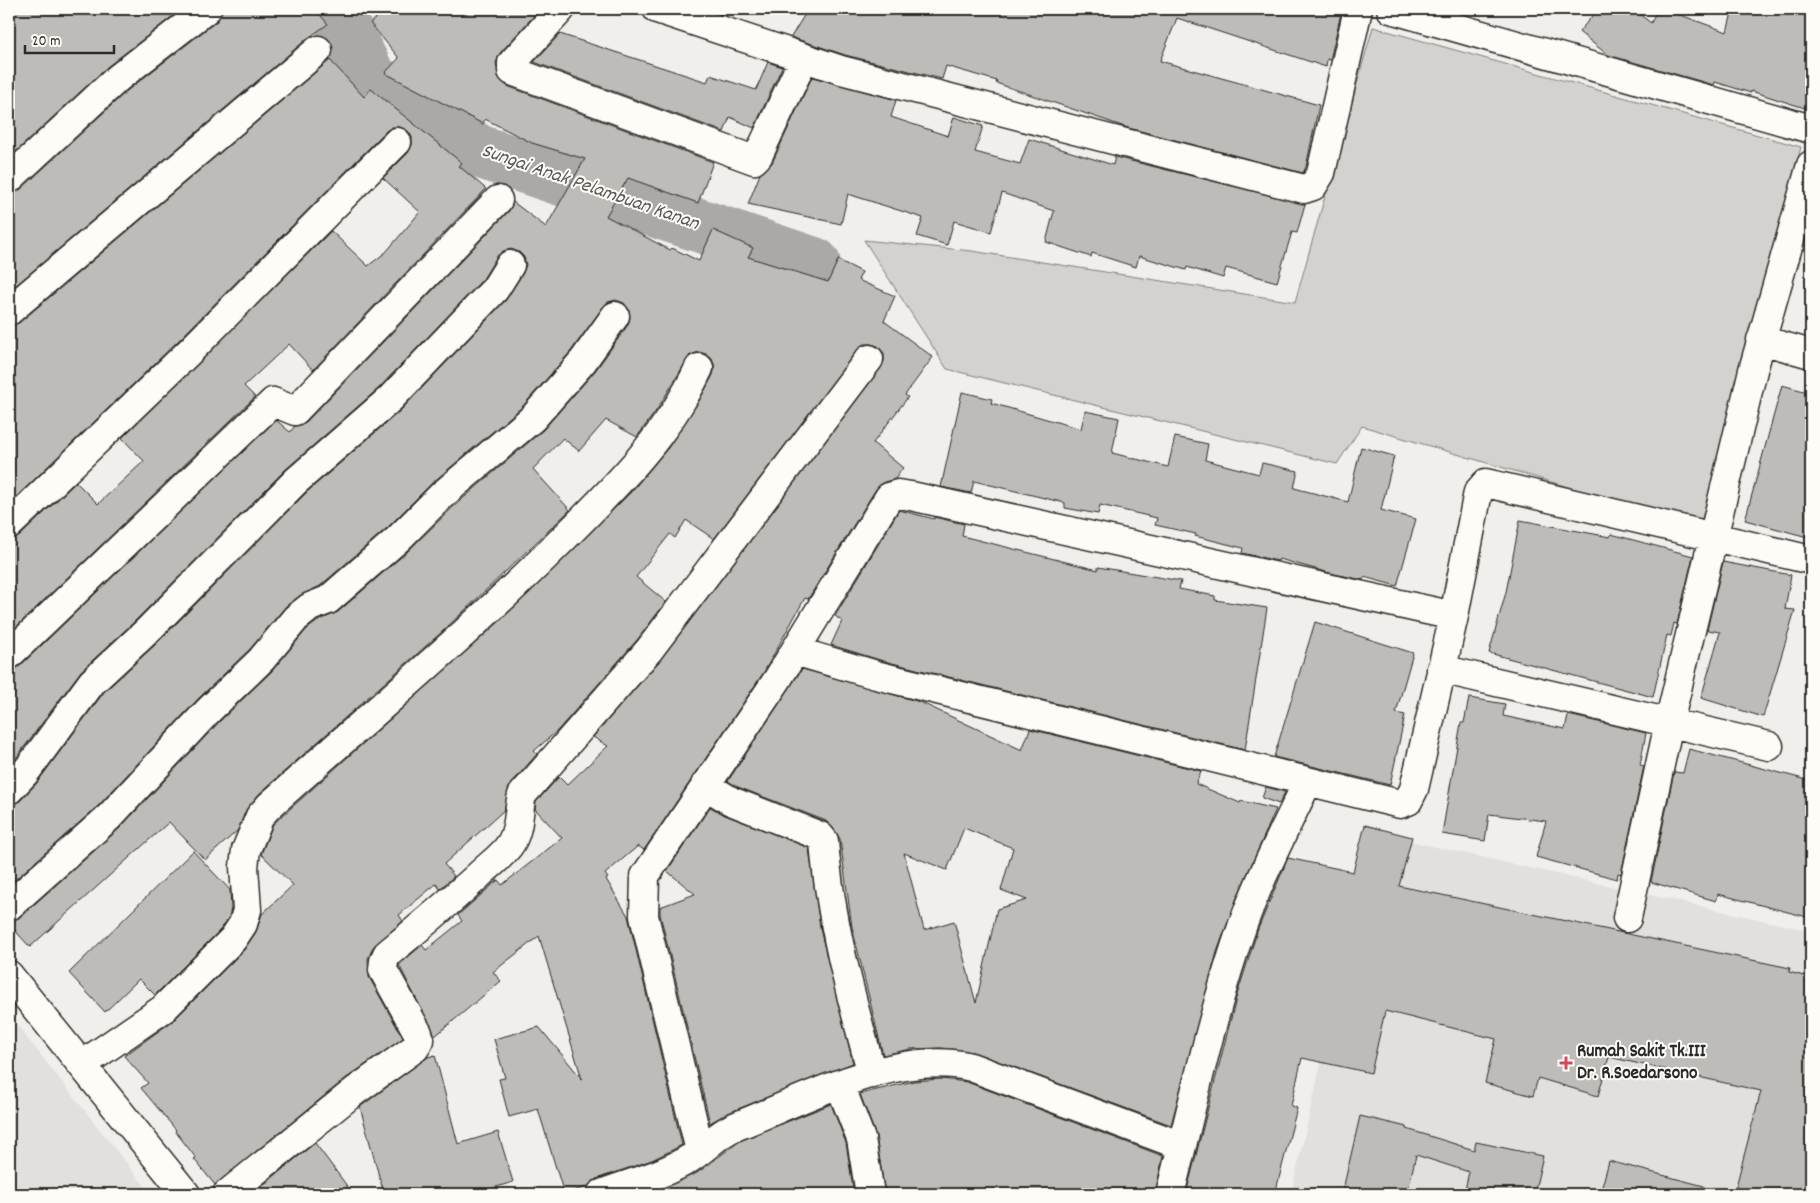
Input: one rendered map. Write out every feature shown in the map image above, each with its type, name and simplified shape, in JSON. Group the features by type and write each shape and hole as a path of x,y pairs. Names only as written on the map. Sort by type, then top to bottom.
{"street":[{"path":"9,179 118,78 207,9"},
{"path":"561,9 512,63 512,71 754,160 758,156 804,58"},
{"path":"657,9 841,70 1304,189 1314,186 1321,173 1358,9"},
{"path":"1390,9 1811,128"},
{"path":"9,311 318,50"},
{"path":"9,525 189,352 397,142"},
{"path":"1627,918 1669,723 1761,340 1811,165"},
{"path":"9,655 273,402 294,411 498,200"},
{"path":"9,790 48,743 92,682 145,633 296,481 390,399 495,289 510,265"},
{"path":"9,906 109,817 209,710 261,660 296,618 310,607 328,600 398,540 442,495 533,418 582,362 615,316"},
{"path":"1761,340 1811,354"},
{"path":"227,1194 355,1091 415,1048 420,1040 418,1033 383,970 387,954 434,916 500,857 511,844 518,827 518,810 522,794 649,650 869,359"},
{"path":"83,1064 163,1009 234,939 243,924 247,910 244,867 246,850 260,816 497,605 628,474 665,429 699,368"},
{"path":"795,651 876,675 1390,804 1400,804 1408,801 1414,788 1454,616 1478,492 1486,483 1811,560"},
{"path":"700,1151 644,916 645,876 795,651 889,497 898,494 1454,616"},
{"path":"1441,669 1769,746"},
{"path":"1170,1194 1212,1024 1243,926 1254,896 1307,783"},
{"path":"706,785 725,798 820,836 824,841 831,908 841,955 872,1074"},
{"path":"9,975 83,1064 186,1194"},
{"path":"601,1194 680,1163 700,1151 724,1132 840,1085 872,1074 929,1062 971,1067 1182,1146"},
{"path":"840,1085 861,1139 870,1194"}],"shaded area":[{"path":"1373,27 1801,147 1700,526 1362,426 1337,464 947,369 864,240 972,251 1295,302"},
{"name":"Rumah Sakit Tk.III Dr. R.Soedarsono","path":"1374,833 1811,931 1811,1194 1291,1194"},
{"path":"9,1015 151,1194 9,1194"}],"building":[{"path":"9,9 182,9 107,67 9,158"},
{"path":"222,9 315,9 328,24 308,38 9,291 9,194 20,190 128,90 217,21"},
{"path":"387,9 540,9 500,53 496,63 500,80 507,86 713,162 698,203 628,178 606,216 670,250 672,248 699,261 713,230 753,248 748,257 828,282 838,260 862,272 858,280 895,296 884,321 933,357 905,395 908,397 873,443 903,468 895,479 884,482 876,489 808,599 805,598 764,672 644,850 638,846 605,874 608,878 606,879 628,916 682,1145 652,1160 596,1179 587,1187 564,1194 538,1109 509,1117 499,1079 505,1078 494,1039 539,1027 582,1079 539,936 493,972 501,981 435,1036 399,965 422,945 426,950 462,921 458,915 498,880 502,885 562,838 535,809 536,802 559,777 567,785 608,746 593,737 661,659 881,368 884,361 884,353 878,346 863,344 857,350 714,539 686,520 675,538 670,534 636,577 666,602 637,640 558,730 534,751 537,754 510,785 504,810 444,864 454,876 440,889 436,884 399,915 403,921 373,947 368,959 369,977 403,1038 345,1079 215,1185 194,1159 196,1158 176,1130 141,1088 148,1083 124,1056 174,1020 244,950 256,932 262,914 293,885 261,854 273,824 500,621 631,492 668,448 699,401 713,375 715,367 712,359 706,354 699,352 690,355 658,408 637,437 606,420 579,451 563,438 533,469 570,510 443,631 259,794 246,810 238,830 205,860 169,822 30,947 9,924 9,921 19,918 120,828 220,721 272,671 307,629 318,621 338,612 408,551 453,507 543,430 595,371 628,325 630,318 629,310 624,303 616,300 608,302 571,351 522,407 432,483 387,528 320,586 301,595 286,606 250,649 198,699 98,806 9,885 9,805 20,801 36,784 104,692 156,644 307,492 401,410 506,300 523,273 526,265 524,257 519,252 511,249 503,251 497,256 483,279 379,388 285,470 134,622 81,671 10,766 9,670 20,666 276,420 290,432 295,426 306,422 509,211 513,202 546,227 585,159 532,143 485,119 483,124 385,73 399,58 370,23"},
{"path":"808,9 1342,9 1330,60 1327,59 1326,67 1177,18 1160,61 1319,105 1306,167 1303,173 1125,127 996,83 997,81 946,66 942,79 845,55 791,37"},
{"path":"1598,9 1633,9 1651,23 1657,9 1664,9 1727,32 1733,9 1811,9 1811,110 1751,91 1751,93 1715,82 1714,85 1608,55 1579,32"},
{"path":"560,34 707,82 710,75 756,90 768,62 782,67 754,128 730,117 724,132 534,62"},
{"path":"330,60 364,97 371,89 462,163 459,166 486,189 313,370 289,344 244,386 255,397 9,634 9,540 20,536 76,482 98,504 144,461 122,438 331,231 368,266 386,252 420,212 383,178 408,153 412,145 412,137 408,131 400,127 392,127 178,341 9,504 9,326 19,323"},
{"path":"812,77 896,100 891,117 948,136 954,117 983,126 975,152 1020,164 1029,139 1113,165 1115,157 1305,204 1297,233 1292,232 1277,282 1226,268 1223,278 1187,267 1186,270 1139,256 1136,267 1092,253 1091,257 1046,242 1054,211 1002,193 991,232 954,221 947,245 917,236 923,218 848,194 841,224 748,204 760,174 772,163"},
{"path":"1782,385 1811,393 1811,538 1745,520"},
{"path":"962,392 992,399 991,403 1081,429 1085,411 1119,418 1112,453 1168,467 1175,437 1208,444 1205,460 1259,474 1262,463 1298,471 1294,488 1348,502 1361,447 1394,456 1381,510 1416,519 1397,586 1364,577 1363,580 1279,559 1278,561 1242,553 1243,548 1195,536 1196,534 1155,525 1157,518 1100,505 1098,514 1065,508 1065,503 974,481 971,493 941,487"},
{"path":"899,510 964,524 962,536 1098,570 1098,567 1181,581 1179,589 1215,596 1215,600 1267,608 1245,750 880,660 831,645 842,621 835,616"},
{"path":"1520,520 1610,537 1611,534 1693,556 1677,624 1674,623 1671,636 1667,635 1653,697 1489,653 1506,592"},
{"path":"1723,562 1791,575 1785,609 1795,610 1763,717 1701,698 1720,632 1707,630"},
{"path":"1315,622 1413,653 1396,713 1405,715 1390,785 1274,757"},
{"path":"802,669 920,702 1022,750 1030,729 1201,771 1196,784 1240,803 1241,801 1276,809 1236,900 1217,952 1171,1125 973,1052 941,1048 911,1049 883,1055 852,927 840,839 826,821 738,787 728,781","holes":["964,828 1013,848 1001,890 1027,900 997,909 976,1003 954,921 924,930 904,853 947,870"]},
{"path":"1469,698 1505,704 1503,716 1565,729 1568,715 1646,733 1640,765 1644,766 1621,874 1618,873 1617,879 1536,857 1546,821 1489,814 1485,841 1442,834 1461,723 1464,723"},
{"path":"1689,749 1811,781 1811,918 1718,894 1716,901 1651,882 1674,772 1683,773"},
{"path":"1266,787 1285,792 1279,804 1262,798"},
{"path":"710,807 725,815 809,848 821,933 853,1063 728,1113 710,1123 660,914 660,907 695,894 667,871"},
{"path":"1365,825 1412,837 1399,886 1790,968 1789,972 1811,978 1811,1194 1734,1194 1761,1091 1609,1057 1598,1096 1538,1078 1533,1096 1485,1083 1496,1039 1385,1011 1371,1073 1302,1058 1291,1106 1297,1108 1275,1194 1186,1194 1237,995 1258,929 1288,858 1353,872"},
{"path":"193,851 230,890 231,908 229,917 221,929 155,995 139,979 105,1012 69,973"},
{"path":"435,1055 458,1144 498,1132 513,1182 473,1194 384,1194 360,1107 428,1057"},
{"path":"941,1079 967,1082 1163,1156 1155,1194 885,1194 876,1136 860,1094 914,1081"},
{"path":"831,1104 846,1143 854,1194 648,1194 697,1173 740,1141"},
{"path":"1360,1116 1407,1127 1407,1129 1474,1150 1476,1142 1543,1156 1534,1194 1464,1194 1469,1172 1416,1155 1407,1194 1342,1194"},
{"path":"315,1143 353,1194 252,1194"},
{"path":"1609,1161 1704,1186 1703,1194 1600,1194"}],"waterway":[{"name":"Sungai Anak Pelambuan Kanan","path":"334,9 370,78 478,151 814,264"}],"place":[{"name":"Rumah Sakit Tk.III Dr. R.Soedarsono","path":"1566,1063"}]}
